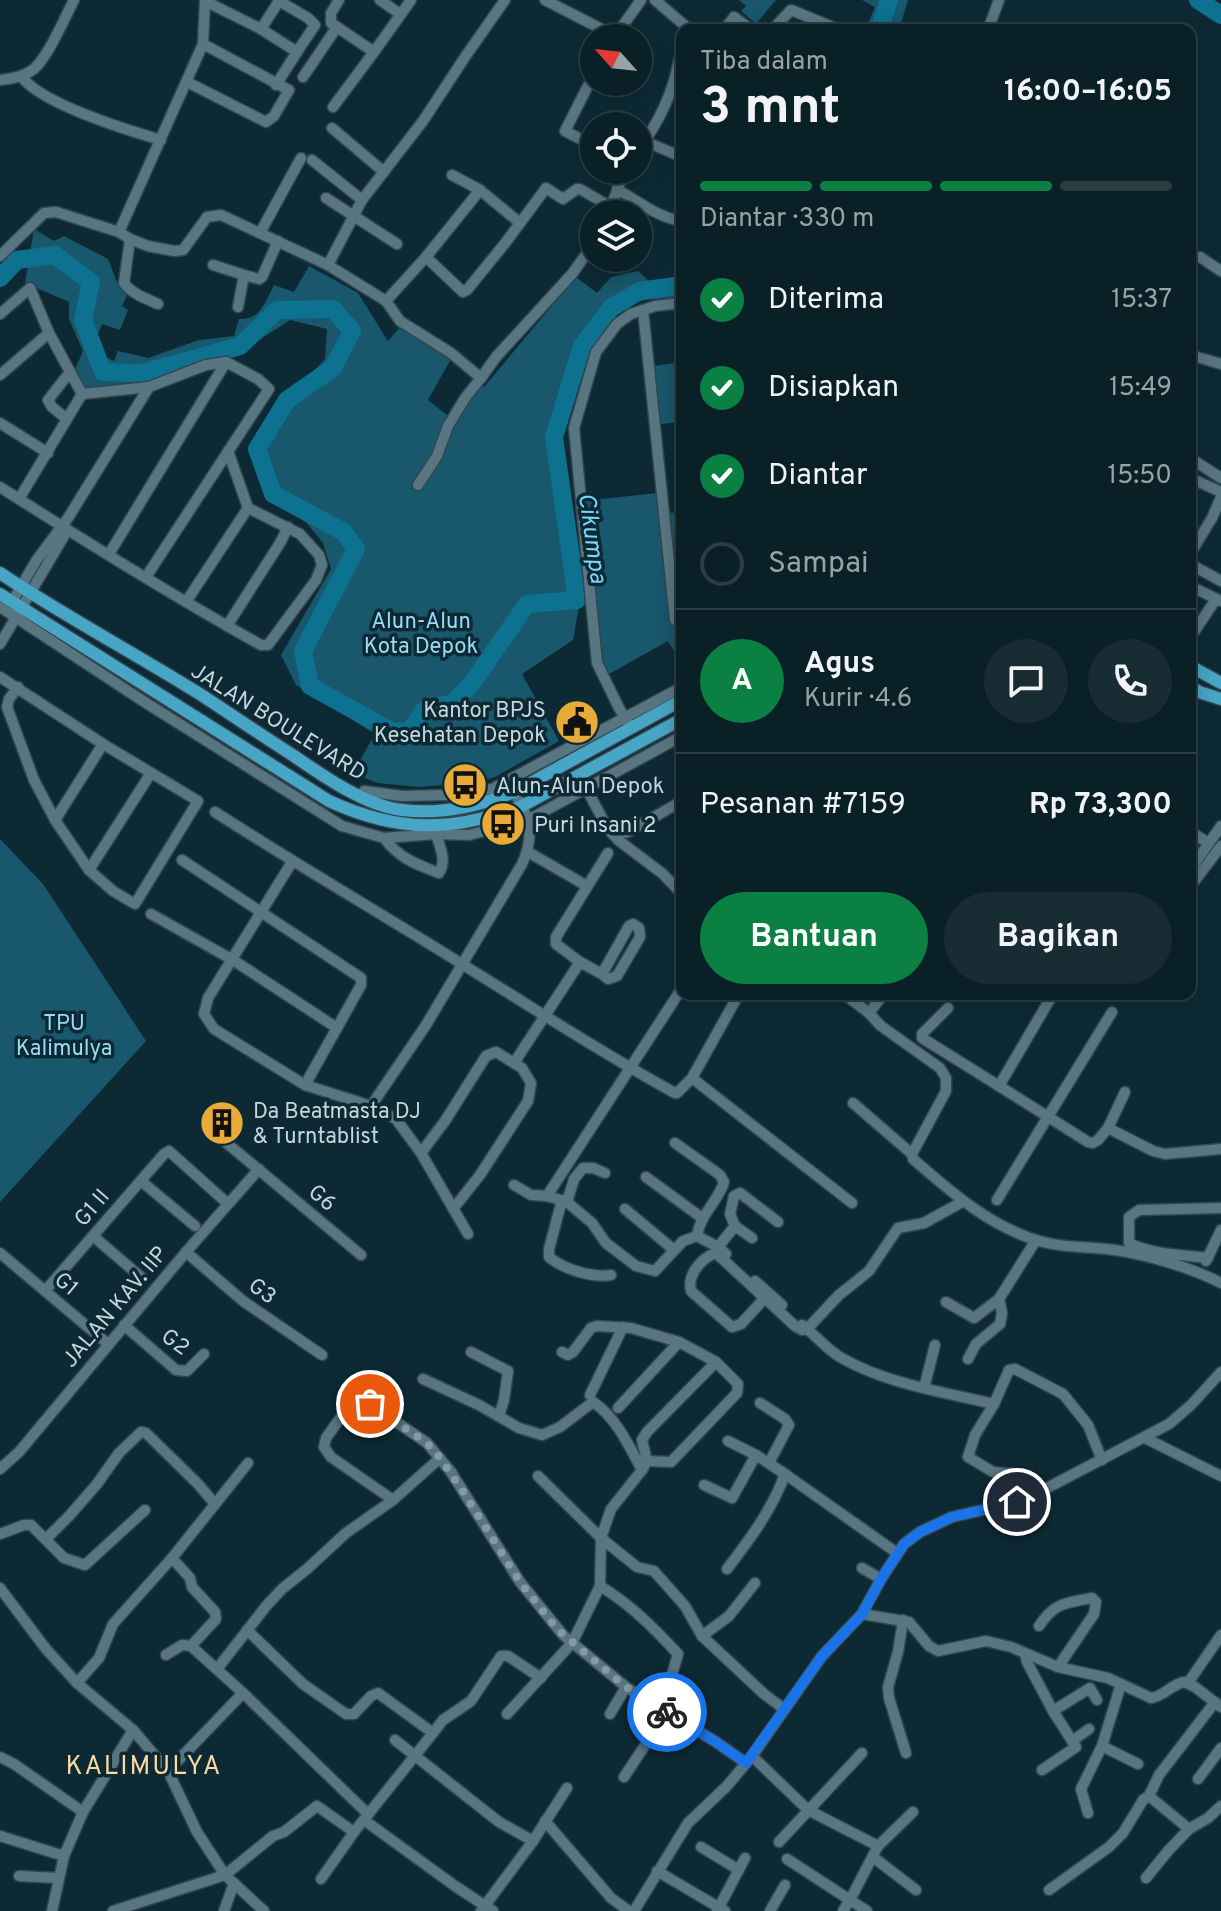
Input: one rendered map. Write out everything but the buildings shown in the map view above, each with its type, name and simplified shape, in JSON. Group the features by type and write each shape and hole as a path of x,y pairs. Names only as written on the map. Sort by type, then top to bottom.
{"main road":[{"name":"JALAN BOULEVARD","path":"0,573 202,696 333,783 400,810 458,809 514,792 628,723 676,703"},
{"name":"JALAN BOULEVARD","path":"0,594 12,608 329,801 397,824 424,826 495,816 522,806 676,722"},
{"path":"1196,669 1221,683"},
{"path":"1196,690 1221,699"}],"street":[{"path":"0,80 33,70 74,0"},
{"path":"119,232 203,44 205,0 297,52"},
{"path":"261,29 279,0 315,25 276,85"},
{"path":"339,0 331,13 331,23 374,52"},
{"path":"380,0 400,14"},
{"path":"333,107 411,0"},
{"path":"328,265 362,200 423,121 505,0"},
{"path":"545,0 590,24"},
{"path":"623,24 641,0"},
{"path":"655,0 683,24"},
{"path":"990,24 999,0"},
{"path":"778,24 791,10 817,24"},
{"path":"729,24 734,17 744,24"},
{"path":"303,77 337,27"},
{"path":"187,82 266,122 274,116 289,90 203,44"},
{"path":"652,128 672,89 676,72"},
{"path":"21,76 27,84 66,105 110,125 161,140"},
{"path":"580,139 565,131 583,96"},
{"path":"332,128 384,172"},
{"path":"652,149 676,155"},
{"path":"260,233 306,159 362,200"},
{"path":"452,175 480,190 520,223"},
{"path":"613,200 619,184"},
{"path":"426,257 463,292 546,188 563,199 580,189 594,200"},
{"path":"617,189 676,220"},
{"path":"386,301 480,190"},
{"path":"326,198 397,244"},
{"path":"0,256 44,213 56,212 119,232 148,246 174,251 183,250 207,217 221,215 328,265 386,301 400,321 451,353 481,378"},
{"path":"130,239 124,283 127,288 158,304"},
{"path":"213,265 259,279 278,241"},
{"path":"1200,257 1221,271"},
{"path":"418,485 437,456 448,426 465,398 496,357 580,263"},
{"path":"238,307 244,275"},
{"path":"0,314 30,288 49,333 82,394"},
{"path":"628,723 597,663 574,428 596,352 617,324 631,314 655,306 676,304"},
{"path":"643,310 676,621"},
{"path":"0,375 49,333"},
{"path":"1196,356 1221,364"},
{"path":"82,394 149,387 206,365 226,362 258,379 269,389 146,577"},
{"path":"109,554 226,362"},
{"path":"67,419 48,400 70,372"},
{"path":"0,644 12,608 25,589 36,561 64,529 149,387"},
{"path":"19,499 82,394"},
{"path":"0,423 48,453"},
{"path":"0,487 186,602 261,645 268,645 316,580 322,565 319,555 300,534 248,508 228,451"},
{"path":"1196,462 1221,478"},
{"path":"1196,481 1221,494 1216,521 1196,546"},
{"path":"186,602 248,508"},
{"path":"227,626 288,527"},
{"path":"1196,567 1221,581"},
{"path":"1196,589 1219,600 1196,630"},
{"path":"12,608 143,701 342,826 384,838 469,835 528,820 676,739"},
{"path":"0,677 18,687 103,744 198,801 135,904 113,891 89,870 55,820 34,780 4,706 18,687"},
{"path":"364,791 402,796 447,795 492,789 628,723 676,691"},
{"path":"55,820 103,744"},
{"path":"89,870 151,773"},
{"path":"579,775 589,786 611,825 621,833 676,804"},
{"path":"589,786 608,829 676,888"},
{"path":"371,1106 426,1025 528,852 531,830 514,792"},
{"path":"215,812 629,1068 676,1093 692,1078 736,1000"},
{"path":"1196,861 1221,826"},
{"path":"384,838 407,860 439,873 443,860 436,834"},
{"path":"1196,835 1208,843"},
{"path":"1196,879 1221,846"},
{"path":"528,852 587,886"},
{"path":"602,974 629,926 633,924 639,928 640,937 617,976 608,979 559,948 555,940 608,853"},
{"path":"182,860 360,976 361,985 305,1085"},
{"path":"292,862 208,998 204,1014 214,1029 305,1085 371,1106 396,1119 421,1153 468,1234"},
{"path":"151,914 233,960 337,1028"},
{"path":"514,1063 580,962"},
{"path":"547,1196 676,997"},
{"path":"852,1000 881,1026 940,1068 946,1078 946,1091 912,1154"},
{"path":"869,1013 879,1000"},
{"path":"999,1086 1049,1000"},
{"path":"948,1008 922,1034 922,1038 1088,1142 1098,1140 1108,1128 1125,1092"},
{"path":"997,1200 1112,1012"},
{"path":"421,1153 486,1056 496,1052 522,1068 531,1083 528,1101 480,1175 453,1209"},
{"path":"692,1078 852,1203"},
{"path":"853,1103 962,1202 1011,1230 1065,1247 1121,1251 1200,1272 1221,1283"},
{"path":"1108,1128 1165,1154 1221,1149"},
{"name":"G6","path":"211,1130 361,1255"},
{"path":"675,1143 720,1175 724,1182 722,1191 702,1218 697,1236"},
{"name":"G1 II","path":"45,1291 169,1151 227,1203"},
{"path":"605,1173 583,1168 574,1179 564,1201 549,1257 558,1264 601,1276 611,1275"},
{"name":"JALAN KAV. IIP","path":"0,1469 19,1452 227,1203 259,1169"},
{"path":"646,1177 702,1218"},
{"path":"141,1181 195,1226"},
{"path":"514,1185 531,1195 564,1201 592,1223 606,1243 636,1266 655,1271 683,1241 697,1236 718,1247 837,1355 869,1372 994,1404"},
{"path":"752,1238 735,1226 730,1214 734,1196 740,1193 778,1222"},
{"path":"764,1299 741,1324 732,1327 691,1291 691,1277 711,1254 716,1253 798,1329 807,1329 839,1295 869,1271 898,1228 924,1223 962,1202"},
{"path":"1208,1258 1131,1245 1129,1217 1139,1210 1221,1208"},
{"path":"625,1209 674,1250"},
{"path":"718,1247 735,1226"},
{"path":"1200,1272 1221,1230"},
{"path":"93,1236 142,1278"},
{"path":"946,1302 974,1318 999,1299 1036,1240"},
{"name":"G3","path":"186,1252 243,1301 322,1355"},
{"name":"G1","path":"0,1253 108,1344"},
{"path":"968,1359 976,1344 1000,1324 1002,1313 999,1299"},
{"name":"G2","path":"124,1325 176,1370 187,1371 204,1354"},
{"path":"590,1395 623,1327"},
{"path":"562,1352 571,1354 591,1328 623,1327 679,1342 716,1362 738,1384 737,1393 671,1462 644,1465"},
{"path":"618,1408 679,1342"},
{"path":"924,1388 935,1345"},
{"path":"471,1352 508,1371 499,1416"},
{"path":"507,1714 572,1643 600,1586 601,1538 611,1509 644,1465 642,1440 716,1362"},
{"path":"1028,1498 1013,1474 993,1472 968,1457 975,1435 994,1404 1009,1370 1015,1369 1063,1394 1088,1425 1102,1460"},
{"path":"545,1821 611,1898 631,1911 688,1823 749,1760 822,1656 862,1614 900,1548 920,1532 952,1517 1028,1498 1145,1438 1169,1424 1191,1405 1221,1372"},
{"path":"423,1379 519,1428 542,1435 560,1427 593,1402 605,1410 644,1465"},
{"path":"393,1500 331,1457 324,1447 326,1438 351,1403 358,1400 370,1404 427,1443 459,1484 520,1582 572,1643 626,1687 749,1760 808,1810 878,1846"},
{"path":"760,1403 789,1425 769,1463"},
{"path":"46,1539 97,1484 119,1453 141,1432 146,1433 215,1504"},
{"path":"1145,1438 1221,1476"},
{"path":"728,1441 769,1463 900,1548"},
{"path":"704,1485 732,1498 756,1455"},
{"path":"217,1669 282,1589 440,1458"},
{"path":"77,1683 99,1658 113,1624 172,1558 248,1463"},
{"path":"727,1569 763,1520 785,1474"},
{"path":"538,1476 601,1538 637,1567 654,1571 685,1606 702,1636 784,1709"},
{"path":"0,1534 31,1525 64,1558 85,1565 145,1510"},
{"path":"172,1558 190,1578 192,1587 215,1612 216,1619 191,1646"},
{"path":"862,1568 881,1579"},
{"path":"702,1636 729,1616 755,1583"},
{"path":"600,1586 641,1616 678,1654 662,1709 624,1777"},
{"path":"0,1588 46,1649 77,1683 133,1730 168,1771 197,1832 225,1875 264,1911"},
{"path":"1039,1626 1049,1611 1064,1603 1092,1598 1096,1602 1094,1614 1058,1667"},
{"path":"862,1614 909,1622 929,1646 938,1651 986,1641 1011,1647 1058,1667 1108,1678 1155,1698 1180,1682 1188,1683 1218,1705 1187,1736 1123,1833 1109,1847 1049,1890"},
{"path":"903,1620 888,1687 906,1753"},
{"path":"247,1630 303,1684 346,1714 354,1714 378,1693 433,1733"},
{"path":"1188,1683 1221,1635"},
{"path":"166,1655 182,1645 191,1646 243,1693 366,1817 486,1909 567,1788"},
{"path":"1025,1654 1053,1711 1076,1747 1042,1770"},
{"path":"321,1879 354,1832 443,1720 471,1701 501,1656 508,1656 541,1678"},
{"path":"1088,1813 1081,1789 1102,1746 1121,1684"},
{"path":"610,1714 626,1687"},
{"path":"1053,1711 1090,1688 1097,1700"},
{"path":"168,1771 243,1693"},
{"path":"1072,1741 1089,1729"},
{"path":"52,1911 64,1856 83,1812 133,1730"},
{"path":"395,1740 499,1822 533,1841"},
{"path":"1102,1746 1138,1764"},
{"path":"1198,1779 1221,1748"},
{"path":"779,1842 862,1753"},
{"path":"0,1757 83,1812"},
{"path":"1149,1796 1189,1829"},
{"path":"113,1911 225,1875 273,1836 284,1832 317,1806 354,1832"},
{"path":"1146,1878 1189,1829 1221,1806"},
{"path":"843,1911 878,1846 913,1812"},
{"path":"0,1836 64,1856"},
{"path":"701,1847 739,1870"},
{"path":"873,1857 916,1890"},
{"path":"657,1871 720,1910 745,1858"},
{"path":"787,1859 867,1911"},
{"path":"19,1876 58,1878"},
{"path":"224,1911 234,1883"},
{"path":"770,1911 785,1885"}],"green space":[{"path":"739,0 776,0 756,24 741,11 746,6"},
{"path":"862,0 908,0 901,24 868,24 875,7"},
{"name":"Alun-Alun Kota Depok","path":"34,229 54,241 64,236 108,259 117,282 129,291 122,306 128,310 120,330 102,324 92,350 114,361 118,351 148,358 199,340 234,336 239,319 257,313 274,285 294,292 309,266 358,293 388,341 400,327 451,359 428,400 448,416 476,381 484,387 576,277 597,293 611,277 634,272 639,272 652,284 676,281 676,297 645,300 612,309 583,347 557,438 561,503 568,517 580,601 573,640 522,674 559,741 495,777 479,782 419,787 377,783 353,773 375,734 296,685 281,655 331,569 323,543 251,454 257,431 325,359 327,329 290,320 250,346 148,384 86,389 75,369 83,351 69,319 69,302 25,283"},
{"path":"676,363 676,423 661,424 654,366"},
{"path":"667,492 669,513 676,512 676,654 668,641 609,674 601,662 583,501"},
{"name":"TPU Kalimulya","path":"0,839 43,884 146,1041 0,1202"}],"waterway":[{"name":"Cikumpa","path":"881,24 889,0"},
{"name":"Cikumpa","path":"1198,0 1221,15"},
{"name":"Cikumpa","path":"0,278 17,260 55,255 91,282 83,320 103,372 143,373 240,346 277,310 333,309 352,331 333,368 287,400 257,449 273,494 344,532 356,549 303,651 310,686 393,732 410,731 425,709 453,703 473,682 527,604 577,600 554,437 582,346 611,308 639,291 676,286"}],"way so far":[{"path":"370,1404 427,1443 440,1458 520,1582 557,1629 626,1687 667,1712"}],"place":[{"name":"Kantor BPJS Kesehatan Depok","path":"577,722"},
{"name":"Alun-Alun Depok","path":"465,785"},
{"name":"Puri Insani 2","path":"503,824"},
{"name":"Da Beatmasta DJ & Turntablist","path":"222,1123"}],"district":[{"name":"KALIMULYA","path":"144,1765"}],"route":[{"path":"667,1712 746,1763 822,1656 862,1614 904,1544 920,1532 952,1517 1017,1502"}]}
